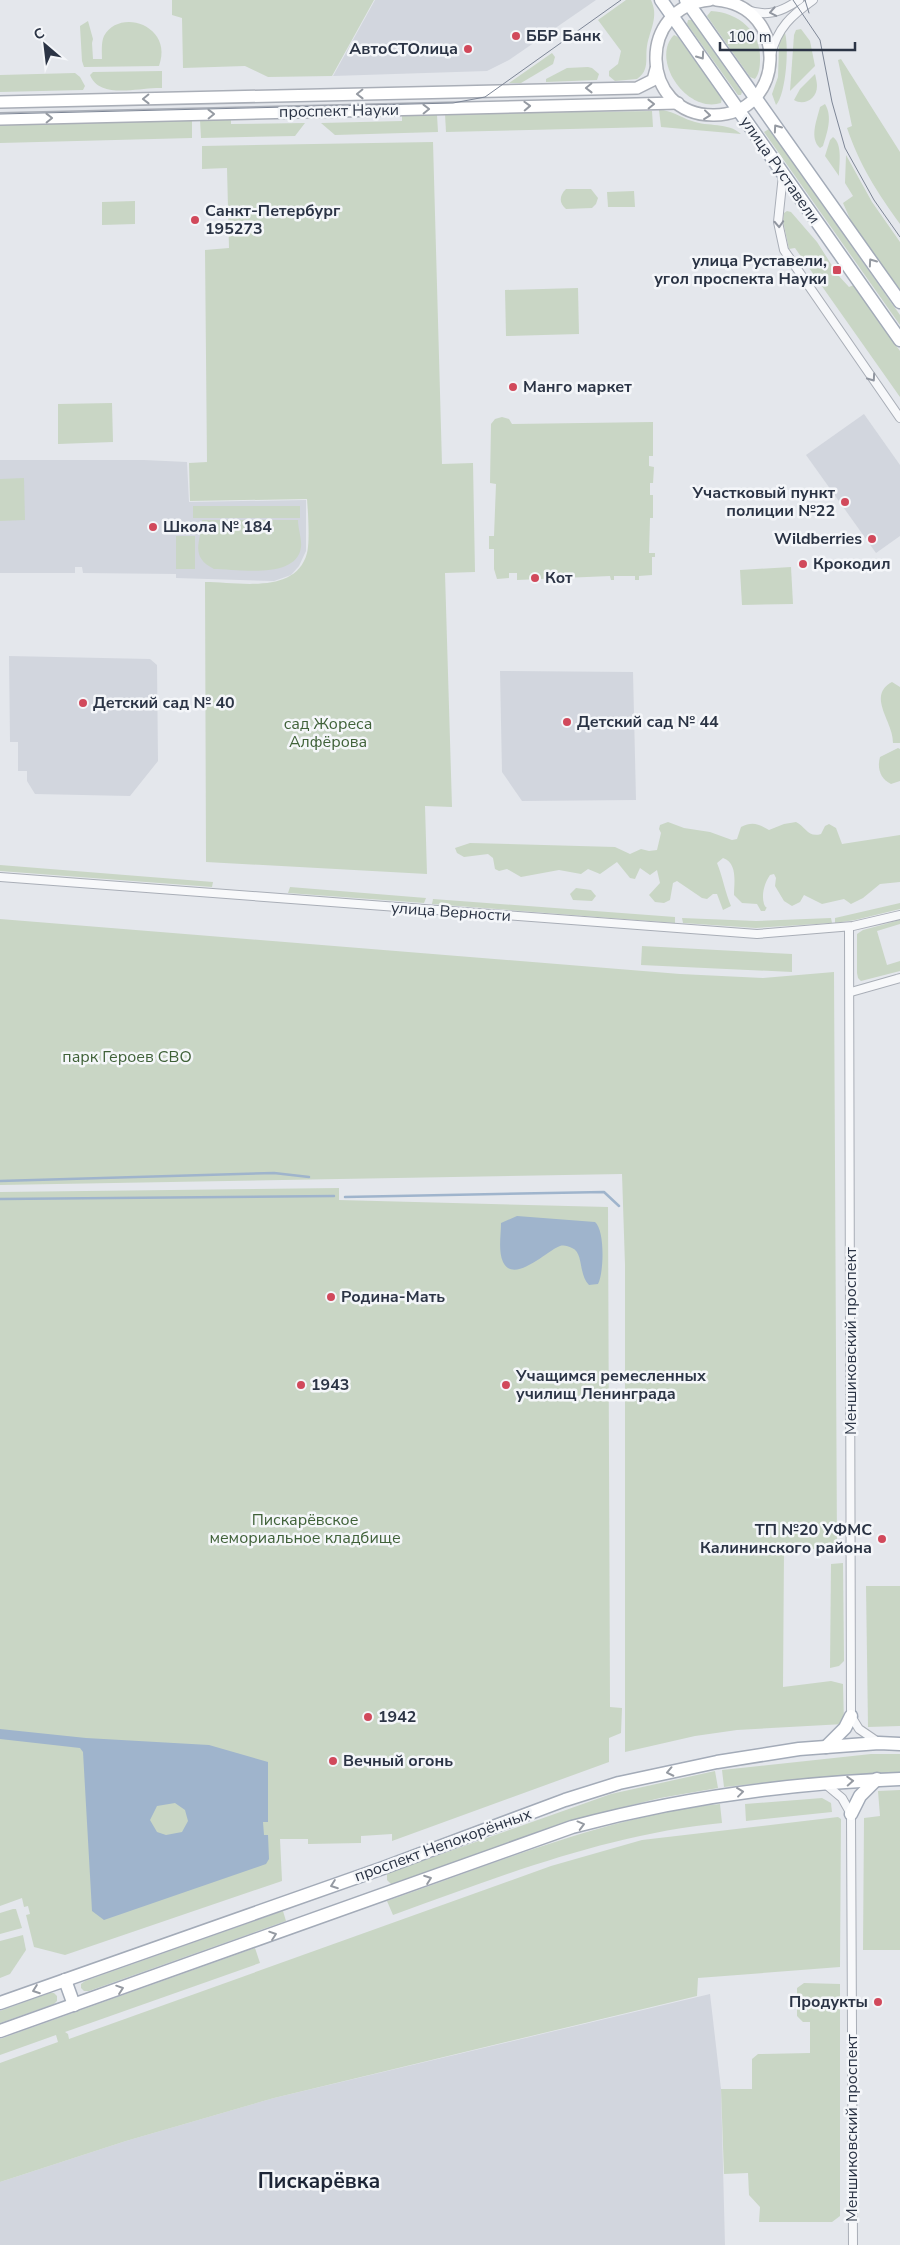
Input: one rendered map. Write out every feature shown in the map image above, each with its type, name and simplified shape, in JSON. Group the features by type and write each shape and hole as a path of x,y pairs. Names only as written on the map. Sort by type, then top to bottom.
{"main road":[{"name":"улица Руставели","path":"661,0 900,340"},
{"name":"проспект Науки","path":"710,0 687,2 664,27 655,55 656,69 664,88 678,104 691,111 707,115 723,115 738,110 756,97 767,78 771,56 764,30 745,9 732,3 716,0"},
{"name":"улица Руставели","path":"687,2 900,302"},
{"name":"проспект Науки","path":"0,102 567,88 637,88 653,80 656,69"},
{"path":"567,88 568,105"},
{"name":"проспект Науки","path":"0,119 678,104"},
{"path":"826,1747 845,1728 851,1716"},
{"name":"проспект Непокорённых","path":"0,2003 364,1875 565,1800 619,1783 754,1756 826,1747 879,1743 900,1744"},
{"name":"проспект Непокорённых","path":"0,2031 572,1827 674,1802 823,1783 900,1778"},
{"path":"851,1814 860,1796 877,1779"},
{"path":"64,1980 74,2005"}],"street":[{"name":"проспект Науки","path":"745,9 755,13 780,12 799,0"},
{"name":"проспект Науки","path":"771,56 782,26 795,13 813,0"},
{"path":"783,175 778,222 784,250 900,418"},
{"name":"улица Верности","path":"0,877 730,933 784,934 849,927 900,915"},
{"name":"Меншиковский проспект","path":"849,927 851,992 851,1716"},
{"path":"851,992 900,978"},
{"path":"851,1716 859,1729 879,1743"},
{"path":"823,1783 842,1798 851,1814"},
{"name":"Меншиковский проспект","path":"851,1814 853,2245"}],"shaded area":[{"path":"375,0 596,0 509,60 487,71 333,76"},
{"path":"864,414 900,465 900,536 876,553 806,455"},
{"name":"Школа № 184","path":"0,460 144,460 187,462 189,502 306,500 306,551 299,566 291,575 274,581 176,578 176,574 83,573 82,567 75,567 75,573 0,573"},
{"name":"Детский сад № 40","path":"9,656 150,659 157,665 158,761 130,796 35,794 27,781 27,771 18,771 18,742 10,742"},
{"name":"Детский сад № 44","path":"500,671 633,672 636,800 522,801 502,772"},
{"path":"710,1994 721,2089 725,2245 0,2245 0,2182 126,2141 274,2098"}],"green space":[{"path":"172,0 374,0 332,76 268,77 245,66 183,68 182,18 172,15"},
{"path":"626,0 651,0 654,18 647,46 644,72 637,79 615,81 609,76 609,71 618,64 621,51 598,20"},
{"path":"711,11 730,15 746,25 752,32 760,50 759,68 755,79 750,77 707,16"},
{"path":"688,20 692,20 742,92 741,95 738,95 687,24"},
{"path":"88,21 93,39 93,59 102,59 103,38 112,27 121,23 132,22 143,25 152,31 159,40 162,52 159,66 84,67 80,26"},
{"path":"801,29 810,41 815,66 790,91 794,35 796,30"},
{"path":"784,30 787,46 785,80 776,105 772,94 778,77 779,45"},
{"path":"674,35 678,37 722,98 721,103 708,104 696,100 684,93 675,82 669,70 666,57 668,45"},
{"path":"552,53 555,57 553,64 521,83 509,83"},
{"path":"841,59 900,152 900,224 870,178 847,128 852,126 838,60"},
{"path":"588,67 599,74 597,80 546,82 546,79 567,68"},
{"path":"162,71 162,88 128,90 101,87 90,75 93,72"},
{"path":"75,73 80,77 85,86 83,90 0,92 0,75"},
{"path":"815,74 817,86 815,95 806,102 794,100 800,89"},
{"path":"825,104 829,114 828,125 823,146 820,148 814,134 820,107"},
{"path":"659,110 672,112 698,123 724,126 741,134 661,127"},
{"path":"652,111 653,127 446,132 445,114"},
{"path":"402,115 437,115 438,132 335,135 321,123 402,121"},
{"path":"231,119 231,124 305,123 295,136 201,138 200,120"},
{"path":"192,120 192,138 0,143 0,125"},
{"path":"769,129 900,315 900,325 764,132"},
{"path":"833,137 838,144 839,150 839,176 825,156 830,140"},
{"name":"сад Жореса Алфёрова","path":"433,142 442,464 473,463 475,572 445,573 452,807 425,806 427,874 206,862 205,582 249,584 279,581 291,575 301,566 307,553 309,534 307,499 190,501 189,463 207,462 205,250 229,248 227,168 202,169 202,146"},
{"path":"846,155 872,202 900,242 900,290 851,221 843,203 853,196 845,183"},
{"path":"566,189 591,189 598,198 596,204 592,208 566,209 561,199"},
{"path":"634,191 635,207 608,207 607,192"},
{"path":"135,201 135,224 102,225 102,202"},
{"path":"787,211 791,212 817,242 838,275 849,287 854,285 900,351 900,397 795,248 789,249 783,221 784,213"},
{"path":"578,288 579,334 506,336 505,290"},
{"path":"112,403 113,442 58,444 58,404"},
{"path":"502,417 509,419 512,424 653,422 653,456 649,456 649,466 654,467 653,483 650,483 650,495 653,495 653,518 650,518 649,553 655,553 655,557 652,557 652,575 639,576 639,580 635,580 635,576 614,576 614,580 611,580 610,576 517,580 517,573 509,573 509,578 497,579 494,569 494,549 489,549 489,536 494,536 496,484 490,483 491,424 495,419"},
{"path":"24,478 25,520 0,521 0,479"},
{"path":"193,506 300,506 300,518 193,518"},
{"path":"202,520 298,520 301,547 297,557 289,564 278,568 251,571 214,569 201,559 199,553 198,547"},
{"path":"176,536 195,536 195,569 176,569"},
{"path":"791,567 793,604 742,605 740,570"},
{"path":"892,682 900,687 900,743 893,743 890,727 881,702 881,694"},
{"path":"898,748 900,749 900,781 891,784 882,776 879,769 879,761 880,757"},
{"path":"668,822 684,828 710,832 732,840 737,839 741,827 749,824 758,825 769,830 796,822 813,835 821,834 825,826 829,824 836,828 842,844 900,835 900,882 880,884 863,898 851,904 844,899 822,904 804,895 800,902 792,906 784,901 775,886 776,878 774,874 770,875 765,885 763,900 767,908 765,911 761,911 757,904 742,903 734,895 733,869 731,864 723,858 717,863 731,906 723,910 717,894 713,894 707,899 702,898 677,881 673,883 670,900 664,903 655,902 649,895 660,883 657,870 650,875 640,868 635,879 630,878 617,862 600,874 588,869 581,874 559,870 521,877 507,869 499,871 495,869 493,858 488,854 464,857 457,853 455,848 470,843 615,847 630,854 641,849 657,850 661,833 660,825"},
{"path":"0,865 213,882 212,887 0,871"},
{"path":"290,887 426,898 424,903 288,893"},
{"path":"576,888 591,890 596,896 592,901 573,900 570,894"},
{"path":"433,899 675,917 675,923 432,904"},
{"path":"900,903 900,909 835,923 835,918"},
{"path":"682,918 756,921 831,918 832,923 756,928 683,923"},
{"name":"парк Героев СВО","path":"0,919 680,974 763,978 834,972 837,1549 784,1549 783,1687 831,1681 843,1684 844,1724 737,1730 695,1736 625,1752 625,1265 622,1174 0,1185"},
{"path":"900,920 900,924 877,931 887,965 900,961 900,971 861,981 857,973 857,934 863,930"},
{"path":"642,946 792,954 792,972 641,965"},
{"name":"Пискарёвское мемориальное кладбище","path":"339,1188 339,1200 608,1207 610,1707 622,1708 621,1733 609,1738 609,1762 392,1841 392,1834 361,1836 361,1843 308,1844 308,1839 280,1839 282,1881 65,1955 34,1947 26,1915 30,1914 28,1906 24,1907 22,1898 0,1906 0,1192"},
{"path":"843,1563 844,1661 839,1666 830,1668 831,1564"},
{"path":"866,1586 900,1586 900,1726 868,1727"},
{"path":"871,1754 900,1754 900,1772 800,1779 724,1787 722,1770"},
{"path":"715,1771 718,1788 660,1798 572,1820 395,1884 391,1884 387,1880 387,1874 391,1872 611,1794"},
{"path":"900,1790 900,1950 863,1950 864,1818 880,1816 878,1791"},
{"path":"822,1798 831,1803 832,1812 746,1821 745,1804"},
{"path":"720,1804 722,1823 637,1837 555,1858 393,1915 387,1901 510,1857 593,1830 678,1810"},
{"path":"838,1817 841,1819 840,1967 698,1978 697,1996 274,2098 126,2141 0,2182 0,2063 58,2042 56,2035 0,2055 0,2039 255,1948 260,1963 65,2032 68,2034 69,2039 551,1866 642,1840"},
{"path":"16,1909 22,1928 0,1934 0,1913"},
{"path":"283,1911 286,1921 89,1991 84,1991 81,1988 81,1984 85,1981"},
{"path":"23,1935 26,1950 10,1974 0,1978 0,1941"},
{"path":"804,1983 840,1984 840,2216 832,2222 759,2222 760,2207 749,2195 748,2173 724,2174 721,2089 752,2089 752,2059 758,2054 810,2053 810,2022 803,2022 797,2016 797,1988"},
{"path":"54,1993 57,1996 57,2001 54,2004 0,2023 0,2011"}],"water":[{"path":"517,1216 595,1222 601,1234 602,1242 601,1271 598,1284 589,1285 583,1275 578,1254 572,1248 566,1246 555,1248 523,1268 515,1270 508,1268 503,1262 501,1253 501,1223"},
{"path":"0,1729 86,1738 209,1745 268,1762 268,1822 263,1822 264,1835 268,1835 269,1859 266,1864 104,1920 92,1911 83,1752 80,1748 0,1739","holes":["175,1803 185,1810 188,1821 182,1832 166,1835 157,1832 150,1820 157,1806"]}],"waterway":[{"path":"0,1181 274,1173 309,1177"},
{"path":"345,1197 604,1192 619,1206"},
{"path":"0,1199 334,1196"}],"tram line":[{"path":"0,114 453,103 485,97 621,0"},
{"path":"793,0 820,40 832,102 845,148 874,200 900,237"},
{"path":"805,0 809,13"}],"place":[{"name":"ББР Банк","path":"516,36"},
{"name":"АвтоСТОлица","path":"468,49"},
{"name":"Санкт-Петербург 195273","path":"195,220"},
{"name":"улица Руставели, угол проспекта Науки","path":"837,270"},
{"name":"Манго маркет","path":"513,387"},
{"name":"Участковый пункт полиции №22","path":"845,502"},
{"name":"Школа № 184","path":"153,527"},
{"name":"Wildberries","path":"872,539"},
{"name":"Крокодил","path":"803,564"},
{"name":"Кот","path":"535,578"},
{"name":"Детский сад № 40","path":"83,703"},
{"name":"Детский сад № 44","path":"567,722"},
{"name":"Родина-Мать","path":"331,1297"},
{"name":"1943","path":"301,1385"},
{"name":"Учащимся ремесленных училищ Ленинграда","path":"506,1385"},
{"name":"ТП №20 УФМС Калининского района","path":"882,1539"},
{"name":"1942","path":"368,1717"},
{"name":"Вечный огонь","path":"333,1761"},
{"name":"Продукты","path":"878,2002"}],"district":[{"name":"Пискарёвка","path":"319,2181"}]}
